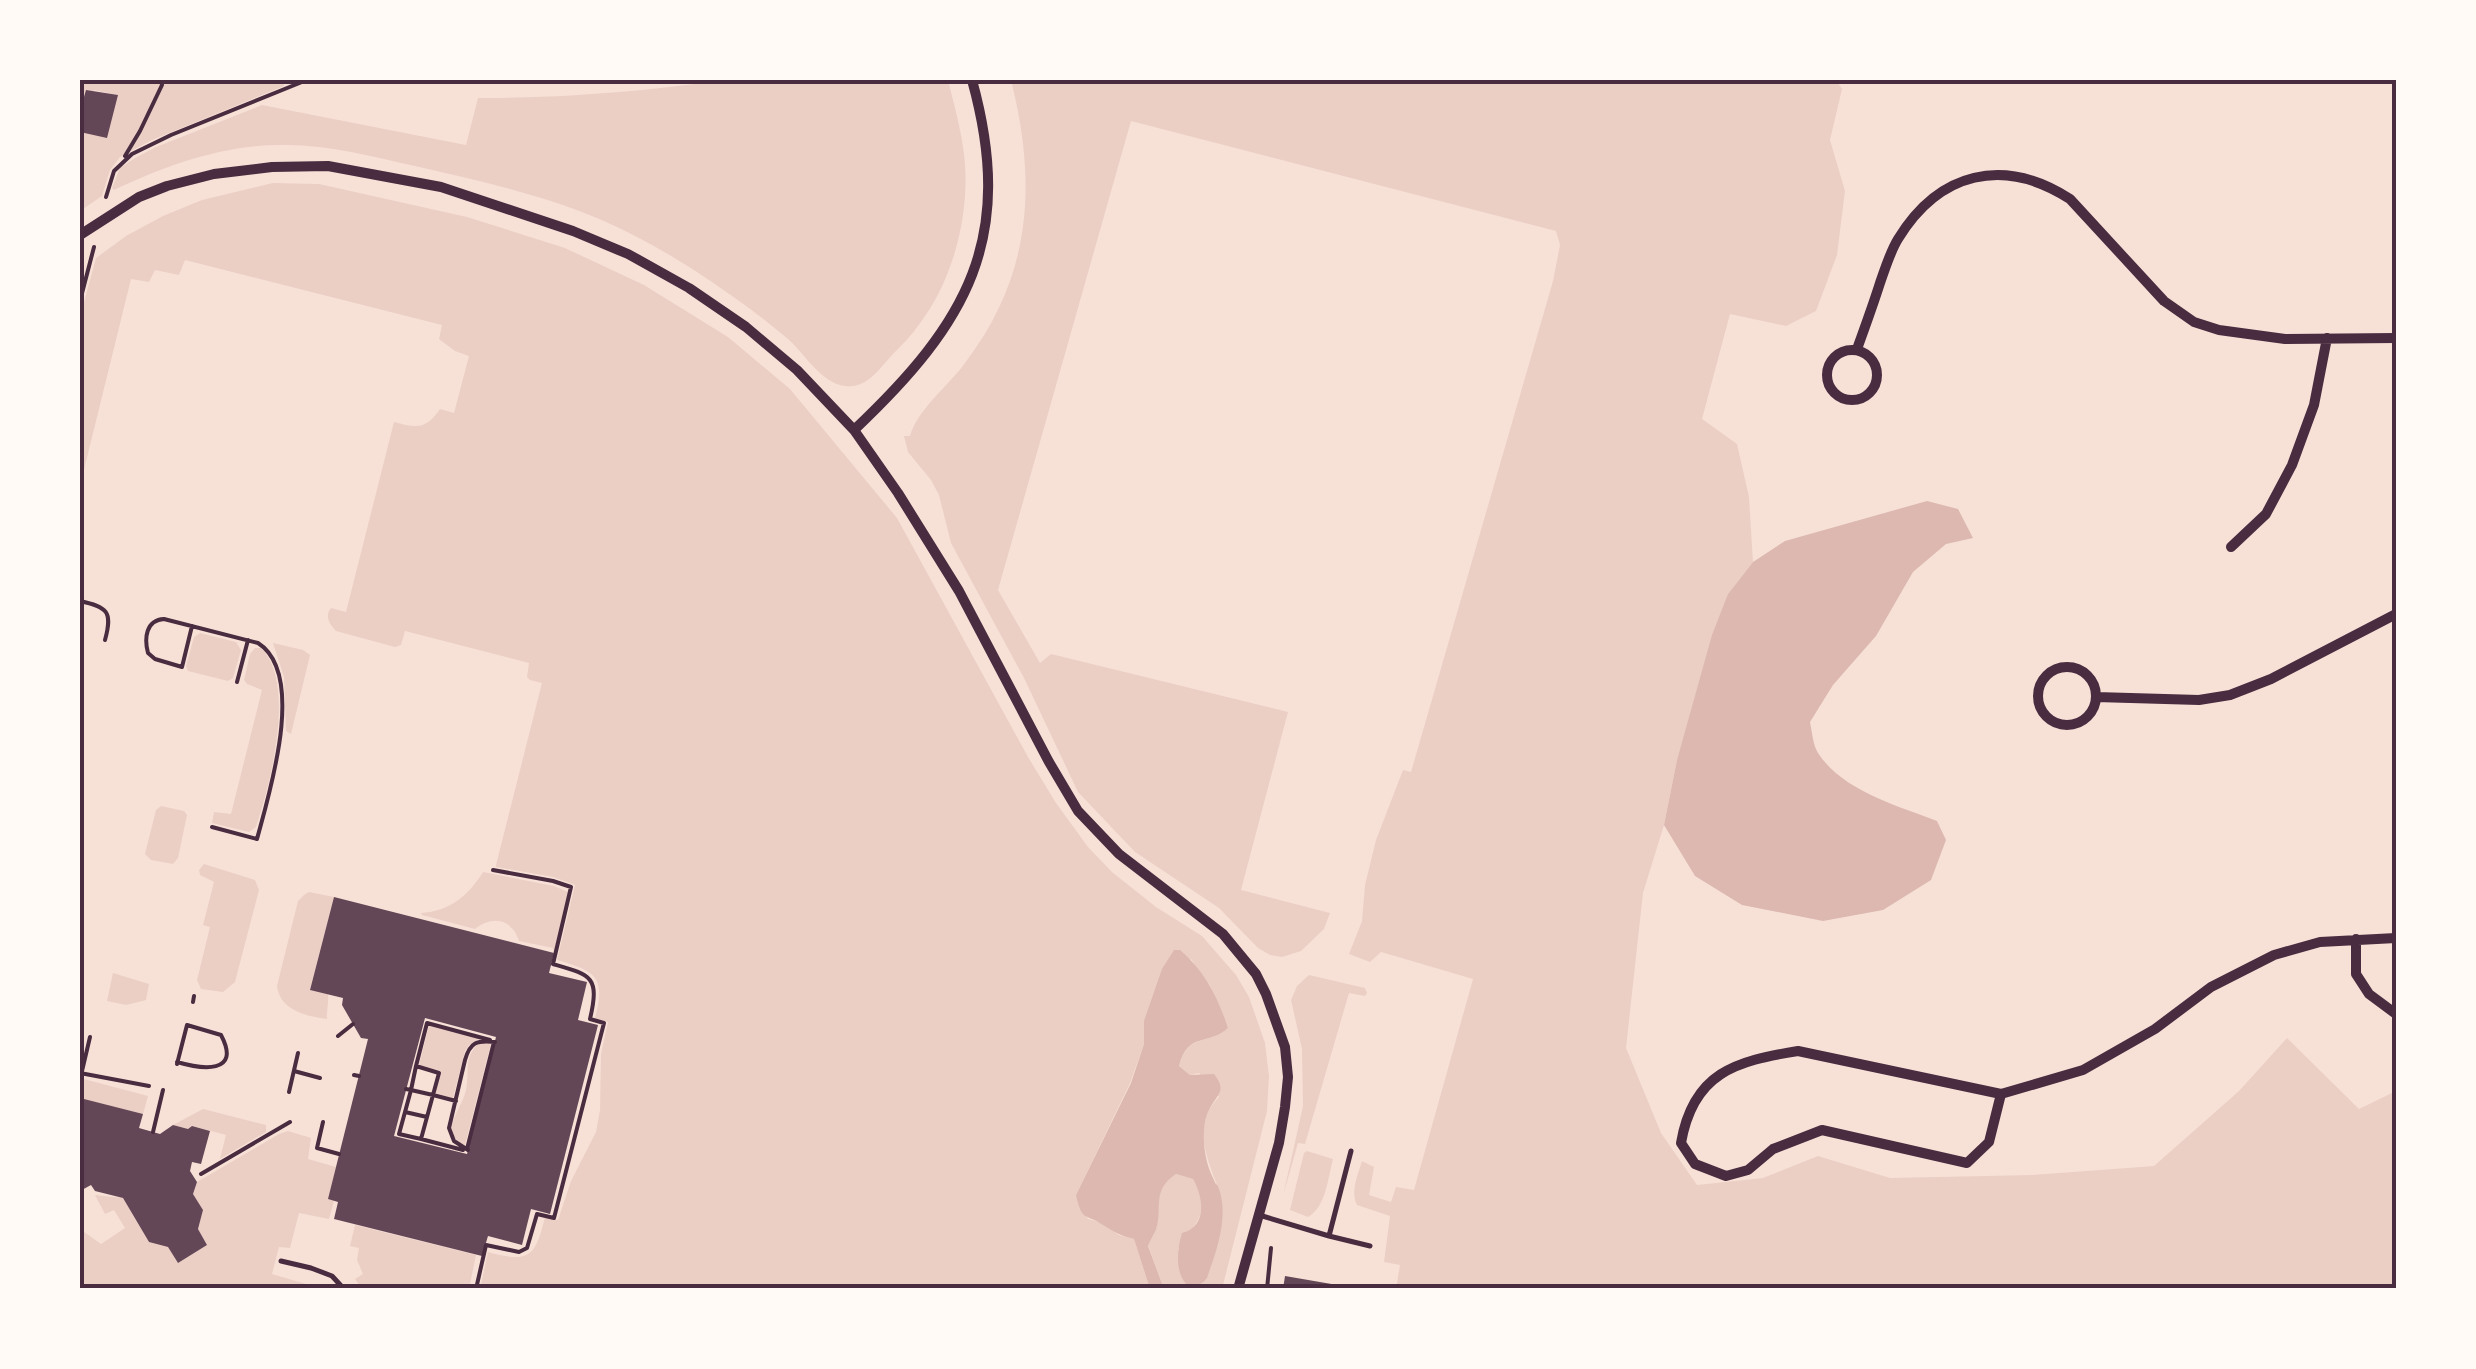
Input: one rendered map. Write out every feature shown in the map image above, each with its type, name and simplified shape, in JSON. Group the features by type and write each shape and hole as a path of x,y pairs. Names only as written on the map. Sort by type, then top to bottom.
{"street":[{"path":"854,430 928,353 973,272 984,238 989,192 984,129 972,80"},
{"path":"80,236 139,198 167,186 214,174 328,166 441,187 573,231 628,254 689,288 784,359 854,430 898,493 959,590 1078,811 1119,854 1224,934 1256,974 1266,994 1284,1047 1288,1076 1286,1107 1238,1289"},
{"path":"1857,350 1895,242 1918,210 1942,192 1976,175 2017,175 2053,187 2070,198 2164,301 2194,322 2219,330 2285,339 2396,338"},
{"path":"2231,547 2266,514 2292,466 2314,405 2328,338"},
{"path":"1857,350 1865,352 1876,365 1876,382 1867,395 1843,399 1830,388 1829,363 1841,352 1857,350"},
{"path":"2096,698 2199,700 2230,695 2271,679 2396,614"},
{"path":"2066,667 2091,680 2096,698 2082,721 2063,725 2046,716 2038,689 2048,673 2066,667"},
{"path":"2001,1094 1988,1142 1967,1163 1822,1130 1772,1150 1748,1170 1726,1176 1694,1164 1680,1143 1690,1106 1721,1071 1766,1056 1798,1051 2001,1094 2083,1070 2156,1029 2211,987 2274,955 2320,942 2396,938"},
{"path":"2356,939 2356,974 2369,994 2396,1014"}],"lane":[{"path":"1328,1236 1351,1151"},
{"path":"1258,1216 1370,1246"},
{"path":"281,1261 332,1276 344,1289"}],"path":[{"path":"106,197 114,171 140,131 162,80"},
{"path":"123,160 171,135 302,82"},
{"path":"80,301 94,247"},
{"path":"80,600 101,606 107,612 105,640"},
{"path":"192,626 182,667 148,653 149,626 164,619 192,626 248,640 268,649 280,683 282,735 257,838 212,827"},
{"path":"237,682 248,640"},
{"path":"476,1289 486,1245 518,1252 526,1248 537,1214 554,1218 604,1023 590,1019 595,995 590,979 553,964 571,887 493,870"},
{"path":"187,1023 221,1035 226,1047 218,1066 209,1069 177,1063 187,1023"},
{"path":"467,1150 399,1134 408,1089 428,1023 494,1042"},
{"path":"338,1036 353,1024"},
{"path":"90,1037 81,1073 149,1086"},
{"path":"467,1150 454,1141 449,1128 468,1049 483,1041 494,1042"},
{"path":"467,1150 494,1042"},
{"path":"288,1092 298,1053"},
{"path":"416,1066 439,1073 421,1139"},
{"path":"294,1071 320,1078"},
{"path":"408,1089 456,1101"},
{"path":"153,1132 163,1090"},
{"path":"405,1112 427,1118"},
{"path":"201,1174 290,1122"},
{"path":"323,1122 317,1148 340,1154"},
{"path":"1266,1289 1271,1248"}],"shaded area":[{"path":"80,80 257,80 284,86 120,157 110,170 102,196 80,211 80,132 117,95 94,90 80,96"},
{"path":"723,80 948,80 966,176 957,244 931,308 878,371 860,384 845,386 828,380 764,319 661,250 597,218 507,188 348,151 281,145 216,153 112,188 120,168 135,158 262,105 466,145 478,98 601,94"},
{"path":"1011,80 1836,80 1842,89 1830,140 1845,191 1837,255 1816,311 1786,326 1730,314 1702,419 1737,444 1749,497 1753,562 1728,594 1677,760 1664,825 1643,893 1626,1048 1661,1133 1697,1185 1763,1178 1818,1156 1890,1178 2032,1175 2154,1166 2239,1091 2287,1038 2359,1109 2396,1091 2396,1289 1396,1289 1400,1265 1384,1262 1390,1216 1357,1205 1355,1183 1362,1161 1374,1167 1369,1195 1391,1202 1396,1187 1414,1190 1473,979 1381,952 1370,962 1349,954 1362,921 1365,885 1376,840 1403,770 1411,772 1553,281 1560,245 1556,231 1131,121 998,590 1040,663 1051,654 1288,712 1241,890 1330,913 1324,929 1301,951 1282,957 1270,955 1219,908 1135,852 1078,792 1024,678 951,543 939,495 908,452 904,436 910,436 919,417 987,330 1016,262 1026,192"},
{"path":"273,183 319,184 467,217 565,248 644,285 728,337 790,389 897,518 1028,757 1088,847 1156,907 1202,936 1236,975 1249,997 1265,1043 1269,1076 1267,1111 1222,1289 1164,1289 1148,1245 1156,1230 1160,1193 1176,1174 1193,1179 1199,1191 1202,1209 1178,1249 1179,1257 1201,1284 1211,1267 1219,1230 1219,1193 1206,1151 1204,1129 1219,1097 1199,1073 1190,1075 1179,1066 1193,1044 1228,1028 1210,986 1191,959 1144,1021 1144,1044 1130,1083 1076,1195 1088,1219 1134,1239 1150,1289 480,1289 488,1252 513,1257 528,1254 538,1241 545,1217 558,1220 571,1181 596,1132 600,1110 601,1054 608,1022 595,1018 598,985 589,972 557,960 575,885 496,867 542,683 527,677 529,663 405,631 401,645 395,647 336,631 328,617 331,608 346,612 394,422 420,426 440,409 454,413 469,356 439,339 442,325 185,260 179,275 155,270 149,282 131,279 80,486 80,317 96,258 163,216 202,200"},
{"path":"1927,501 1958,509 1973,538 1946,544 1913,572 1876,636 1833,685 1810,722 1818,753 1841,777 1872,795 1937,821 1946,840 1931,880 1883,910 1823,921 1742,905 1695,876 1664,825 1677,760 1712,635 1728,594 1753,562 1785,541"},
{"path":"200,633 236,642 241,650 233,678 228,681 188,671 194,637"},
{"path":"273,643 310,655 291,734 286,731 284,677"},
{"path":"255,648 261,648 272,664 279,709 268,786 256,827 249,832 212,823 214,812 231,814 262,690 244,680"},
{"path":"161,806 187,815 178,858 173,864 151,860 145,854 156,810"},
{"path":"204,864 255,880 259,890 235,982 223,992 201,989 197,980 210,927 203,925 214,882 200,875"},
{"path":"483,872 568,892 554,953 553,948 519,941 512,928 501,922 488,922 475,929 422,915 457,901"},
{"path":"309,892 334,897 310,989 328,994 327,1019 302,1014 288,1006 277,986 298,901"},
{"path":"1174,950 1180,950 1204,976 1228,1028 1193,1043 1179,1066 1190,1075 1214,1074 1220,1084 1220,1092 1206,1116 1204,1137 1223,1214 1207,1278 1197,1285 1186,1284 1179,1266 1179,1246 1182,1233 1196,1225 1201,1203 1193,1179 1176,1174 1168,1180 1161,1193 1156,1230 1148,1246 1164,1289 1150,1289 1134,1239 1085,1216 1076,1195 1131,1083 1144,1044 1144,1021 1162,969"},
{"path":"113,973 149,984 146,1000 126,1005 107,1001"},
{"path":"1309,975 1365,988 1367,993 1349,993 1305,1144 1298,1143 1283,1196 1303,1106 1302,1049 1291,1000 1297,986"},
{"path":"429,1025 480,1038 465,1051 453,1098 435,1093 441,1071 419,1065"},
{"path":"478,1044 491,1044 465,1145 457,1141 451,1128 466,1090 470,1055"},
{"path":"80,1078 148,1096 143,1114 80,1099"},
{"path":"203,1109 266,1125 266,1132 220,1159 226,1135 173,1125"},
{"path":"288,1131 311,1138 308,1159 336,1167 329,1199 334,1201 329,1219 299,1213 290,1248 279,1247 272,1274 323,1289 80,1289 80,1229 101,1244 125,1228 114,1210 105,1214 95,1195 123,1198 149,1242 168,1247 178,1263 207,1245 198,1229 203,1210 193,1194 197,1182"},
{"path":"1307,1151 1333,1159 1323,1199 1308,1217 1290,1210"},
{"path":"355,1225 476,1255 469,1289 362,1289 355,1279 363,1274 357,1260 359,1248 350,1246"}],"building":[{"path":"86,90 118,95 107,138 80,132 80,96 84,97"},
{"path":"334,897 554,953 549,973 587,982 578,1020 598,1025 550,1214 531,1209 522,1245 488,1236 482,1256 334,1219 338,1202 328,1199 368,1039 361,1038 342,1005 343,998 310,990","holes":["425,1018 496,1037 467,1154 394,1136"]},
{"path":"80,1098 143,1114 139,1128 160,1134 173,1125 210,1131 201,1164 192,1162 190,1171 197,1182 193,1194 203,1210 198,1229 207,1245 178,1263 168,1247 149,1242 123,1198 95,1191 91,1185 80,1191"},
{"path":"1285,1276 1349,1287 1349,1289 1283,1289"}]}
